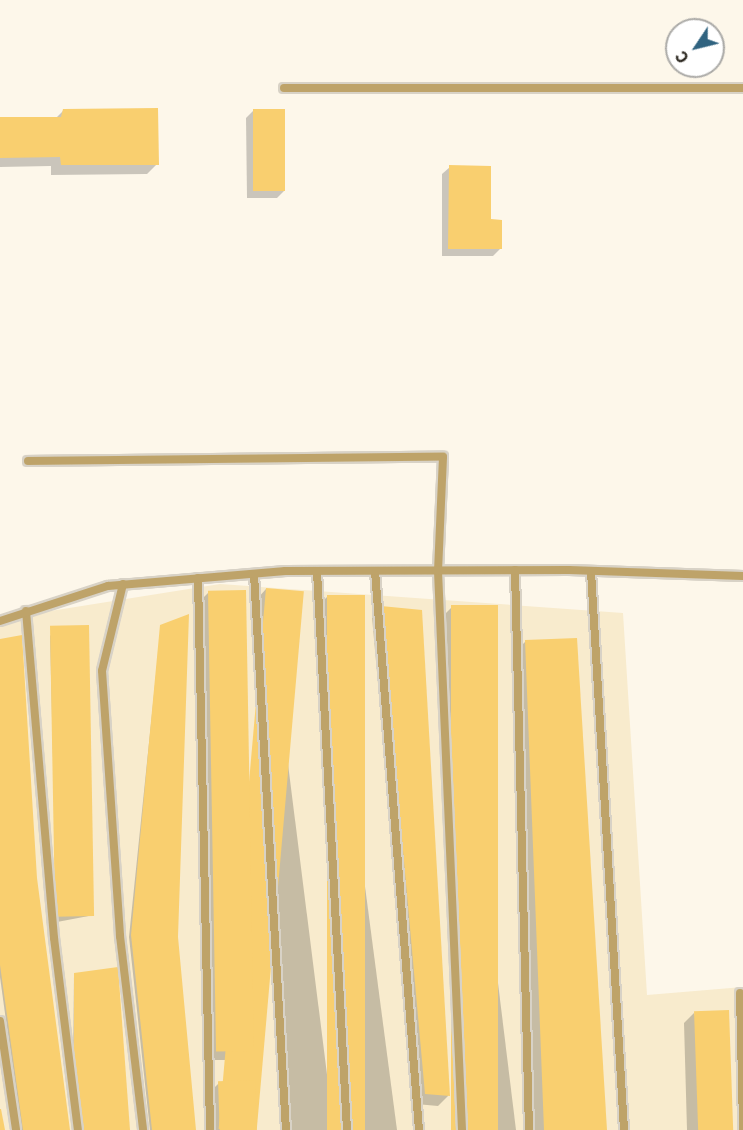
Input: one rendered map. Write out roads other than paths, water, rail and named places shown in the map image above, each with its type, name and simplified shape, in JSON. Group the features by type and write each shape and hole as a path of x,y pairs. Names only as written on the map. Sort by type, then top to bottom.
{"lane":[{"path":"284,87 743,88"},
{"path":"28,461 443,457 438,571 462,1130"},
{"path":"515,570 529,1130"},
{"path":"0,621 26,611 123,584 254,574 317,571 515,570 743,576"},
{"path":"317,571 346,1130"},
{"path":"375,571 419,1130"},
{"path":"591,571 624,1130"},
{"path":"254,574 286,1130"},
{"path":"198,578 210,1130"},
{"path":"123,584 102,671 120,936 142,1130"},
{"path":"26,611 54,938 78,1130"},
{"path":"740,993 743,1130"},
{"path":"0,1021 16,1130"}]}
